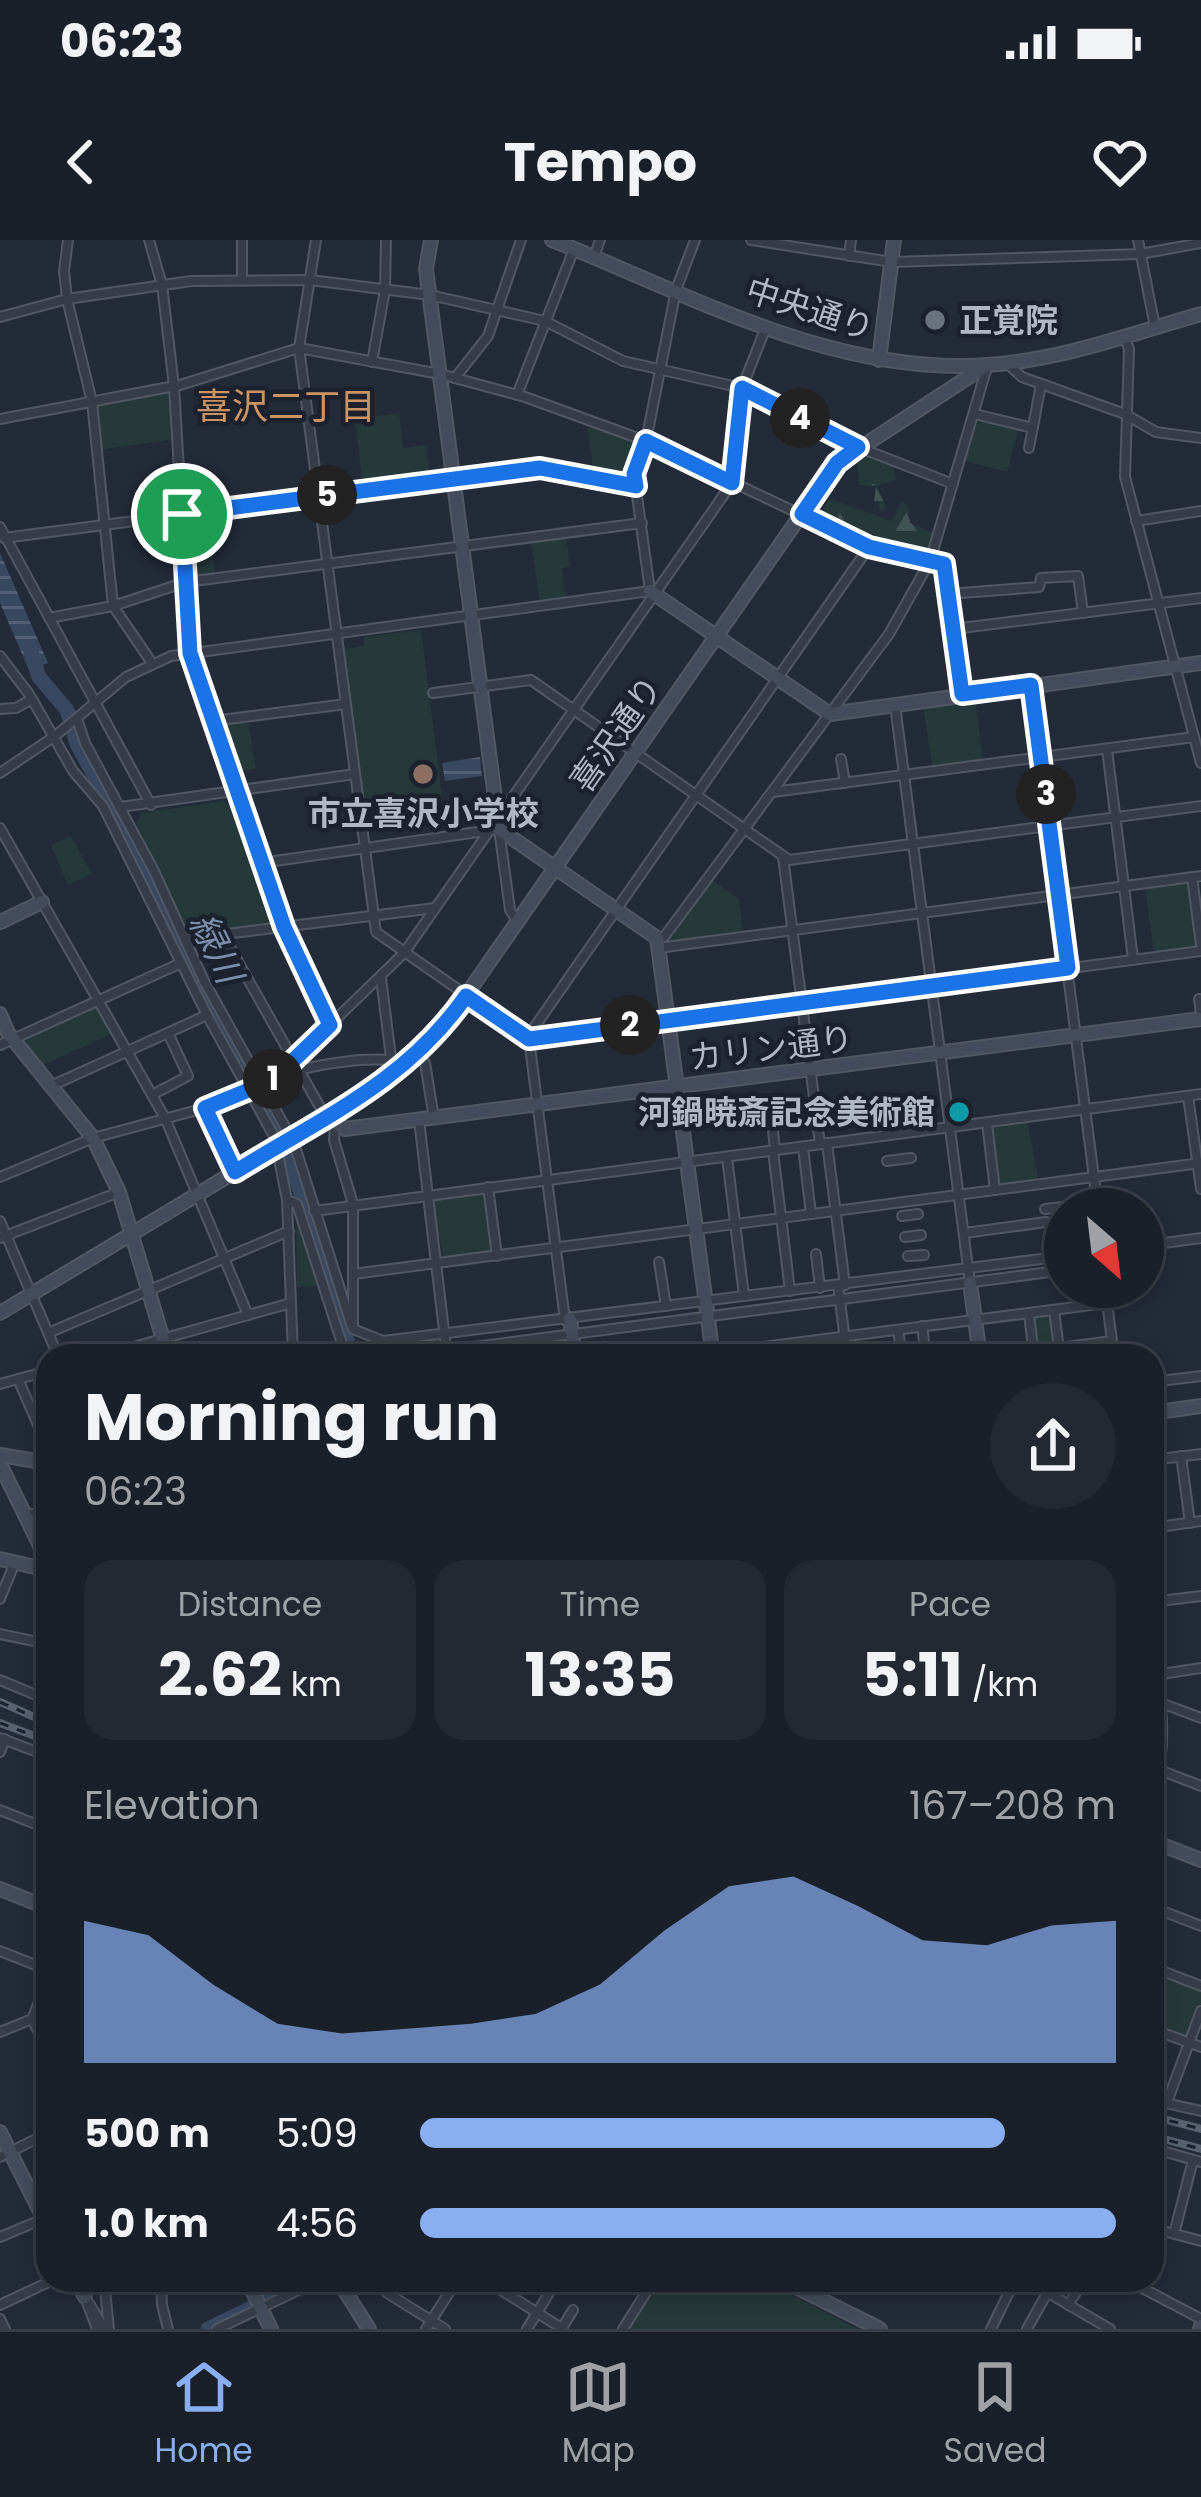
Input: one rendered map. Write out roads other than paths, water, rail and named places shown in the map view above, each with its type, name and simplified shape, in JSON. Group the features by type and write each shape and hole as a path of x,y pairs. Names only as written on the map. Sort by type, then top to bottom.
{"street":[{"path":"68,240 67,299 92,402 113,606 152,663"},
{"path":"149,240 162,285 174,386 190,653 284,927 330,1025"},
{"path":"242,240 242,280"},
{"path":"261,863 363,848 496,827 658,943 1197,877 1201,948 529,1039 376,932 363,848 299,348 316,240"},
{"path":"372,362 385,290 386,240"},
{"path":"430,240 426,269 496,827 510,910 518,922"},
{"path":"455,378 488,336 521,240"},
{"name":"中央通り","path":"552,240 766,327 880,360 1007,363 1125,338 1201,314"},
{"path":"594,256 600,240"},
{"path":"653,592 634,474 646,441 676,290 695,240"},
{"path":"751,240 805,244 892,262 1140,254 1201,243"},
{"path":"849,256 851,240"},
{"path":"880,360 894,240"},
{"path":"1138,240 1155,327"},
{"path":"517,395 574,249"},
{"path":"0,317 67,299 162,285 242,280 310,280 430,295 545,321 623,361 742,388 858,447 953,484"},
{"path":"0,1178 93,1138 205,1108 266,1083 296,1065 404,953 732,483 742,388 766,327"},
{"path":"1125,338 1129,349 1125,477 1201,763"},
{"path":"0,419 174,386 299,348 440,374 517,395 646,441 869,547 944,564 962,694"},
{"path":"1007,363 1041,385 1125,414 1156,432 1201,438"},
{"path":"658,943 889,634 930,561 987,365"},
{"name":"喜沢通り","path":"0,1313 291,1137 331,1121 418,1054 466,996 837,463 987,365"},
{"path":"1029,448 1041,385"},
{"path":"974,414 1033,428"},
{"path":"4,538 540,468 636,486"},
{"path":"1136,521 1201,511"},
{"path":"49,618 113,606 186,582 642,523"},
{"path":"0,527 151,805"},
{"path":"573,1344 555,1248 529,1039 869,547"},
{"path":"949,594 1039,587 1041,578 1078,576 1083,613"},
{"path":"0,773 55,736 126,677 152,663 190,653 653,592 830,713 1201,663"},
{"path":"953,629 1201,598"},
{"path":"0,656 32,699 73,771 103,806 277,1146 287,1200 293,1344"},
{"path":"433,693 531,680 789,860 1201,806"},
{"path":"1031,685 1096,1188"},
{"path":"0,709 32,699"},
{"path":"213,721 346,704"},
{"path":"895,704 977,1344"},
{"path":"77,719 185,939 291,1137 353,1329 383,1341 708,1316 840,1299 1044,1260"},
{"path":"773,792 1197,740"},
{"path":"1107,748 1133,959"},
{"path":"841,759 845,783"},
{"path":"121,808 355,773"},
{"path":"0,828 165,1118 248,1315"},
{"path":"783,855 811,1070 836,1211 845,1344"},
{"path":"0,922 42,902"},
{"path":"185,939 436,908"},
{"path":"223,935 331,1121 353,1204 353,1329"},
{"path":"658,943 712,1344"},
{"path":"6,1042 182,964"},
{"path":"381,978 391,1058"},
{"path":"1199,999 1201,1016"},
{"path":"0,1014 6,1042 51,1086 93,1138 118,1192 164,1344"},
{"path":"51,1086 207,1015"},
{"name":"カリン通り","path":"331,1121 345,1129 941,1054 1201,1016"},
{"path":"152,1095 188,1076 167,1033"},
{"path":"418,1054 425,1063 429,1195 447,1344"},
{"path":"296,1065 391,1058 406,1065"},
{"path":"314,1211 1201,1094"},
{"path":"1188,1096 1201,1189"},
{"path":"205,1108 235,1172"},
{"path":"772,1121 790,1292"},
{"path":"986,1123 995,1190"},
{"path":"803,1147 811,1214"},
{"path":"727,1156 744,1296"},
{"path":"887,1161 911,1158"},
{"path":"353,1274 1199,1163"},
{"path":"488,1187 496,1256"},
{"path":"3,1236 118,1192"},
{"path":"287,1200 297,1204 342,1344"},
{"path":"902,1216 919,1214"},
{"path":"0,1221 53,1344"},
{"path":"965,1233 1044,1222"},
{"path":"48,1333 289,1231"},
{"path":"905,1237 921,1235"},
{"path":"1164,1243 1201,1238"},
{"path":"725,1251 738,1249"},
{"path":"816,1254 820,1288"},
{"path":"908,1256 924,1255"},
{"path":"659,1262 666,1306"},
{"path":"485,1344 666,1306 842,1285 1044,1271"},
{"path":"728,1274 741,1272"},
{"path":"141,1344 291,1304"},
{"path":"790,1344 1069,1308"},
{"path":"1108,1308 1112,1344"},
{"path":"1054,1310 1058,1344"},
{"path":"1029,1314 1033,1344"},
{"path":"922,1327 924,1344"},
{"path":"898,1330 900,1344"},
{"path":"1098,1344 1112,1341"},
{"path":"0,1384 36,1374"},
{"path":"1164,1381 1201,1376"},
{"path":"18,1379 36,1420"},
{"path":"1164,1411 1201,1406"},
{"path":"1164,1458 1201,1454"},
{"path":"1164,1526 1195,1522 1181,1456"},
{"path":"36,1462 0,1460 36,1540"},
{"path":"24,1514 36,1514"},
{"path":"0,1559 36,1565"},
{"path":"0,1599 15,1562"},
{"path":"1164,1600 1201,1596"},
{"path":"0,1634 36,1642"},
{"path":"1164,1674 1201,1668"},
{"path":"0,1679 36,1694"},
{"path":"1164,1704 1201,1718"},
{"path":"0,1752 2,1738 36,1751"},
{"path":"1164,1772 1201,1786"},
{"path":"0,1810 36,1824"},
{"path":"1164,1845 1201,1859"},
{"path":"0,1889 36,1903"},
{"path":"1164,1912 1201,1926"},
{"path":"0,1951 36,1965"},
{"path":"1164,1972 1201,1986"},
{"path":"0,2032 32,2019 36,2010"},
{"path":"1167,2102 1201,2011"},
{"path":"32,2019 36,2027"},
{"path":"1164,2033 1201,2047"},
{"path":"1164,2102 1201,2111"},
{"path":"0,2132 5,2155 36,2206"},
{"path":"5,2155 36,2139"},
{"path":"1164,2151 1197,2161 1174,2234"},
{"path":"0,2237 36,2226"},
{"path":"1164,2231 1201,2241"},
{"path":"0,2305 36,2288"},
{"path":"83,2292 100,2328"},
{"path":"100,2328 103,2292"},
{"path":"161,2292 169,2329"},
{"path":"253,2292 271,2329"},
{"path":"218,2329 290,2292"},
{"path":"346,2292 369,2329"},
{"path":"386,2292 429,2325 446,2329"},
{"path":"429,2325 450,2292"},
{"path":"512,2292 562,2329 573,2310"},
{"path":"527,2329 550,2292"},
{"path":"623,2329 647,2292"},
{"path":"806,2292 880,2329"},
{"path":"991,2329 1009,2292"},
{"path":"1068,2305 1076,2292"},
{"path":"1147,2292 1201,2325"},
{"path":"1027,2329 1048,2293 1110,2329"},
{"path":"1084,2329 1090,2318"},
{"path":"0,2319 4,2329"}],"water":[{"path":"0,553 48,663 29,670 0,603"},
{"path":"480,757 482,776 445,781 442,763"}],"waterway":[{"name":"緑川","path":"30,648 39,677 67,710 77,744 209,1003 281,1130 348,1344"},
{"name":"緑川","path":"208,2329 285,2292"}],"railway":[{"path":"0,1702 36,1718"},
{"path":"0,1723 36,1736"},
{"path":"1164,2119 1201,2129"},
{"path":"1164,2139 1201,2149"}],"place":[{"name":"正覚院","path":"935,320"},
{"name":"市立喜沢小学校","path":"423,774"},
{"name":"河鍋暁斎記念美術館","path":"959,1112"}],"district":[{"name":"喜沢二丁目","path":"286,406"}]}
